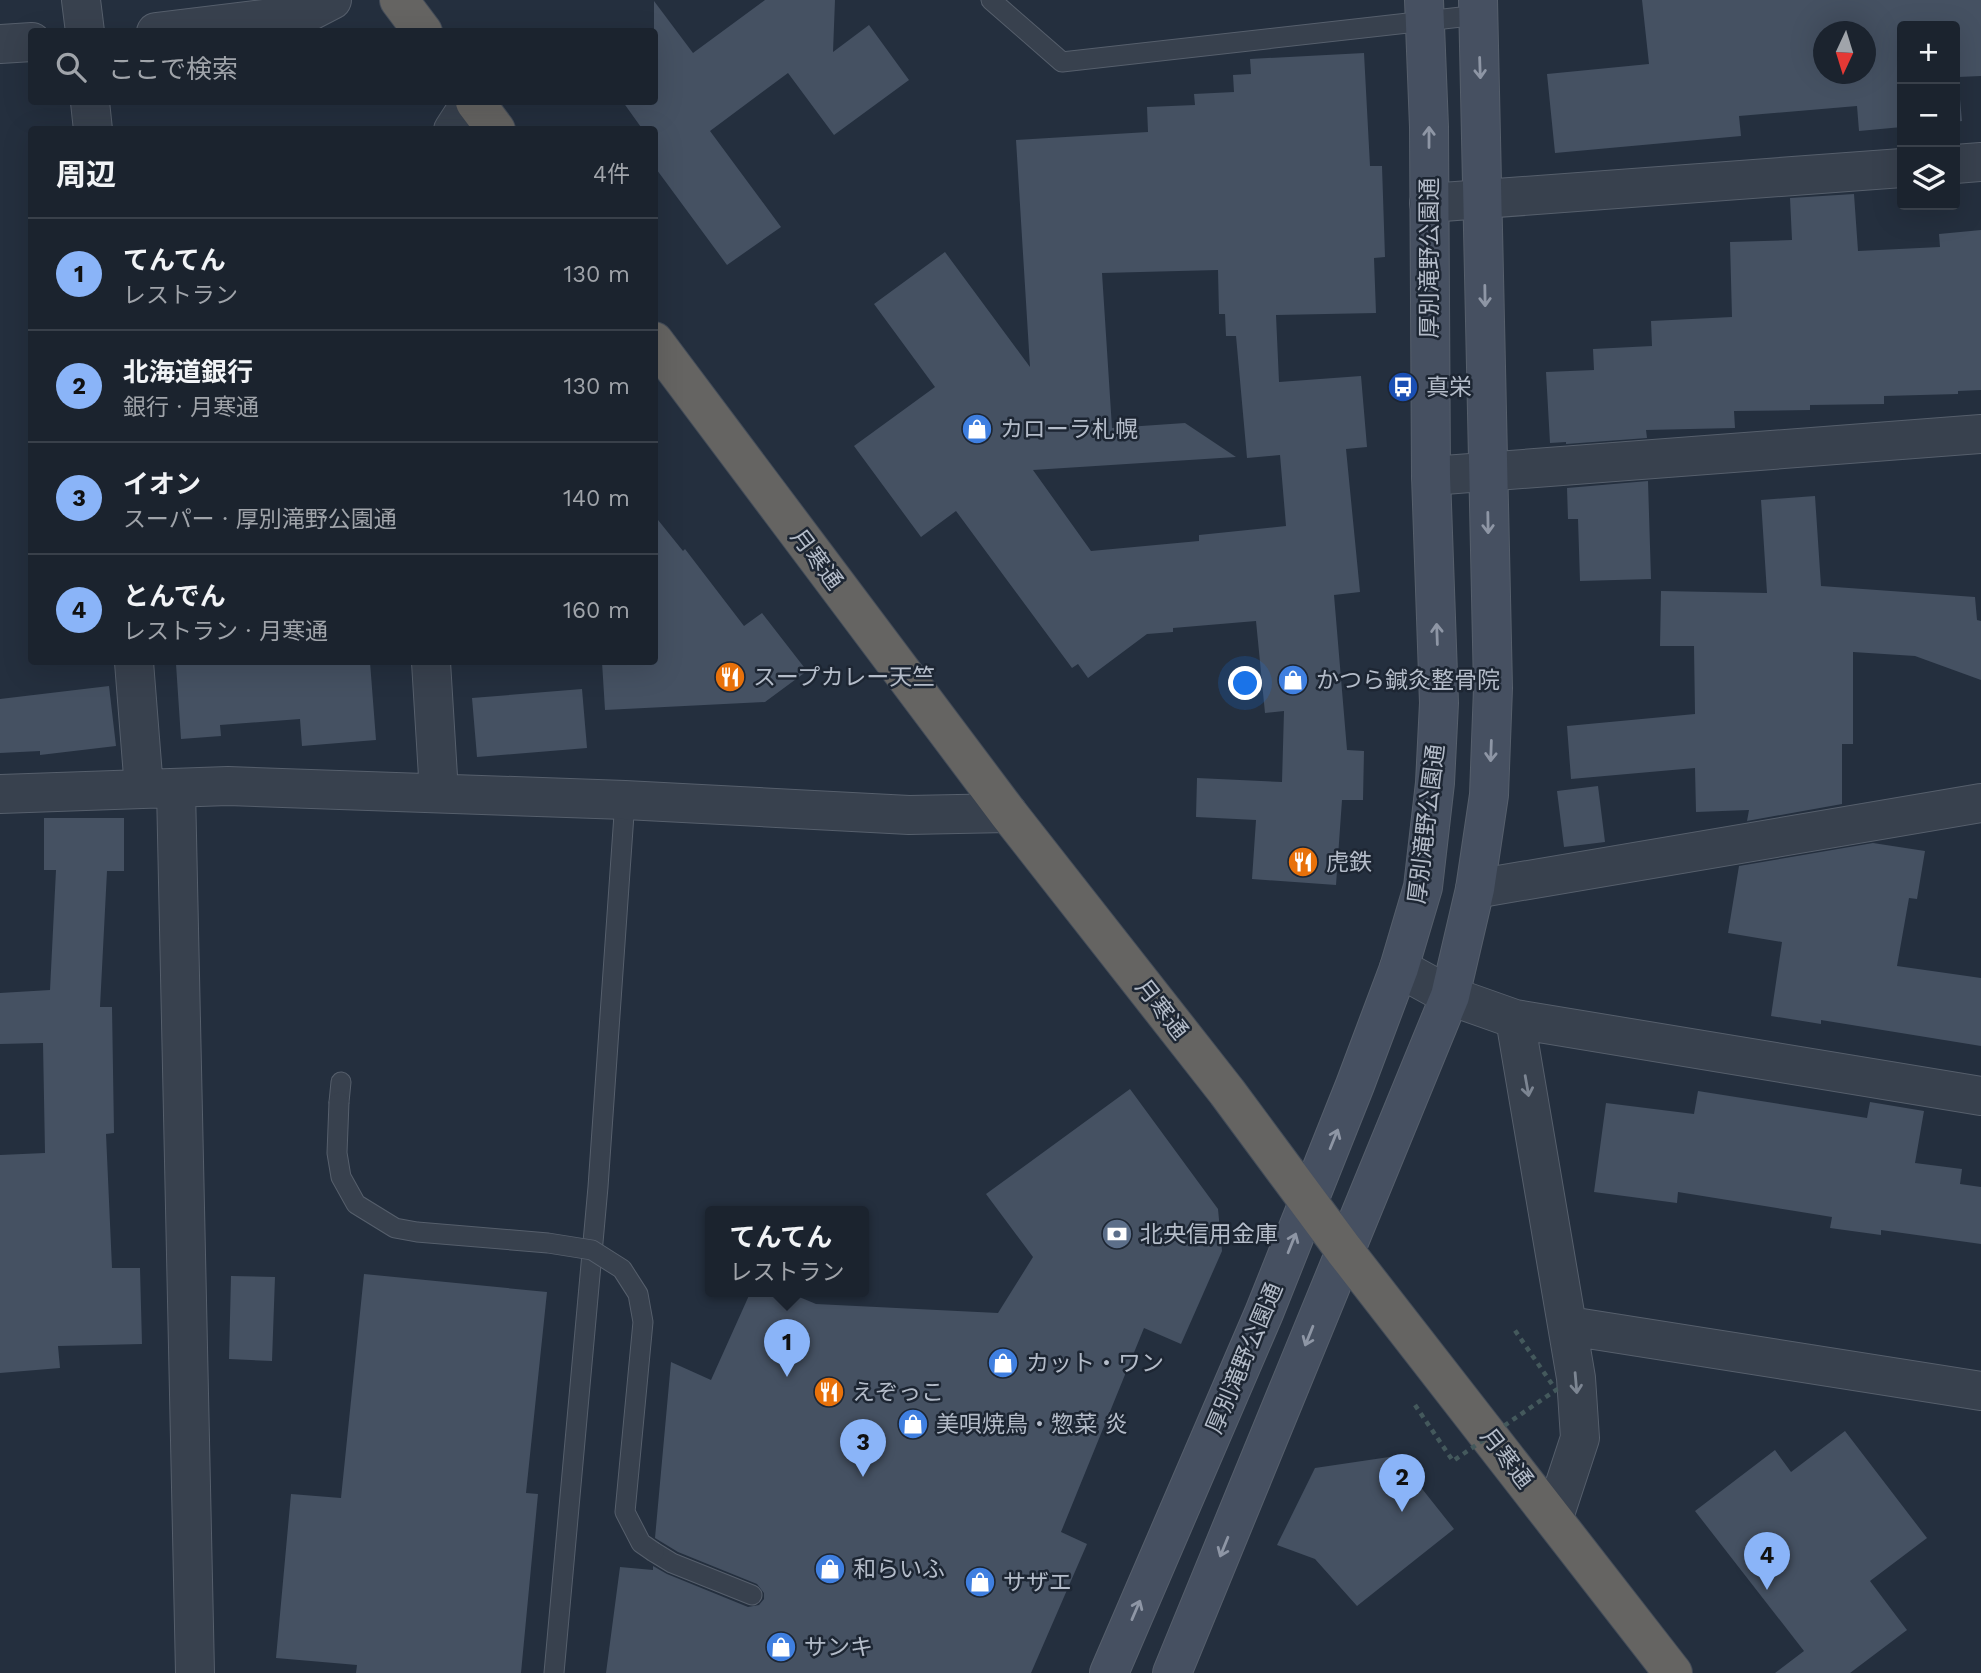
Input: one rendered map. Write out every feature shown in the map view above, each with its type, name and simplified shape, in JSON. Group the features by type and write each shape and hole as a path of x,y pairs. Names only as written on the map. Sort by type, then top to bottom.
{"highway":[{"path":"399,0 420,28"},
{"path":"475,105 493,126"},
{"name":"月寒通","path":"658,346 1008,813 1227,1092 1308,1203 1554,1517 1671,1672"}],"main road":[{"path":"1172,1673 1450,996 1475,889 1489,795 1492,715 1478,8"},
{"name":"厚別滝野公園通","path":"1109,1673 1308,1203 1399,968 1423,887 1436,783 1439,703 1431,476 1429,127 1424,11"}],"street":[{"path":"81,0 84,28"},
{"path":"189,28 305,14 332,0"},
{"path":"0,44 28,42"},
{"path":"90,105 93,126"},
{"path":"456,126 471,105"},
{"path":"1960,164 1981,162"},
{"path":"1429,203 1897,168"},
{"path":"1431,476 1487,474 1981,434"},
{"path":"135,665 160,789 195,1673"},
{"path":"431,665 439,793"},
{"path":"0,794 228,786 625,800 909,815 1008,813"},
{"path":"1475,889 1981,803"},
{"path":"1399,968 1450,996 1515,1019 1981,1096"},
{"path":"1515,1019 1576,1378 1580,1438 1554,1517"},
{"path":"1569,1326 1981,1391"}],"lane":[{"path":"991,0 1062,62 1424,11 1478,8"},
{"path":"554,1673 598,1174 625,800"},
{"path":"341,1082 337,1153 341,1177 356,1204 374,1216 395,1228 417,1232 548,1243 592,1250 622,1269 638,1294 643,1322 625,1512 640,1543 672,1563 752,1595"}],"path":[{"path":"1415,1405 1453,1461 1556,1390 1514,1329"}],"building":[{"path":"765,0 835,0 833,52 869,25 909,80 834,135 788,73 710,131 781,227 727,265 658,171 658,126 640,126 625,105 658,105 658,28 654,28 654,1 693,53"},
{"path":"1642,0 1981,0 1981,76 1960,77 1960,21 1897,21 1897,127 1859,131 1857,106 1739,116 1741,136 1555,153 1547,74 1649,64"},
{"path":"1364,53 1370,166 1382,166 1385,257 1374,258 1376,313 1276,315 1279,382 1361,376 1367,447 1346,449 1360,592 1334,595 1347,750 1364,751 1363,800 1342,800 1336,885 1252,879 1256,820 1196,817 1197,778 1282,782 1284,711 1265,713 1256,621 1173,628 1173,632 1147,634 1088,678 1078,664 1072,668 956,511 921,537 854,446 935,387 874,304 945,252 1030,367 1016,140 1148,132 1147,107 1195,105 1194,94 1234,92 1233,75 1251,74 1250,59","holes":["1218,270 1219,314 1225,314 1226,336 1236,336 1247,458 1280,455 1286,526 1199,535 1199,541 1091,551 1033,470 1236,457 1185,423 1112,428 1102,273"]},
{"path":"1854,194 1858,251 1940,247 1939,234 1981,230 1981,390 1958,391 1958,394 1884,396 1884,404 1810,405 1810,410 1734,411 1735,428 1646,430 1647,438 1550,443 1546,372 1594,370 1593,349 1652,346 1651,321 1732,317 1730,242 1792,240 1790,198"},
{"path":"1648,481 1651,579 1580,581 1578,519 1568,519 1567,488"},
{"path":"1815,496 1821,586 1975,597 1977,620 1981,621 1981,680 1915,656 1853,652 1853,744 1842,744 1842,804 1747,821 1749,810 1696,812 1695,768 1571,779 1567,726 1695,714 1694,646 1660,646 1661,591 1767,593 1761,500"},
{"path":"658,520 683,551 685,549 744,626 762,613 807,671 765,702 605,710 602,665 658,665"},
{"path":"176,665 370,665 376,740 302,746 300,719 220,725 221,736 181,739"},
{"path":"109,686 116,746 40,755 40,751 0,753 0,699"},
{"path":"582,689 587,748 477,757 472,698"},
{"path":"1598,786 1605,842 1564,847 1557,791"},
{"path":"44,818 124,818 124,871 107,871 100,1007 112,1007 114,1133 106,1134 112,1268 140,1268 142,1344 58,1346 60,1368 0,1373 0,1155 45,1153 43,1043 0,1044 0,993 50,990 56,870 44,870"},
{"path":"1873,843 1925,851 1917,899 1909,898 1897,966 1981,978 1981,1046 1821,1020 1821,1024 1771,1016 1782,942 1728,933 1739,866"},
{"path":"1130,1089 1218,1209 1222,1251 1181,1344 1144,1328 1061,1532 1087,1544 1031,1673 606,1673 620,1567 653,1570 653,1566 748,1607 759,1605 764,1599 764,1593 757,1584 678,1552 655,1538 671,1362 711,1380 748,1297 799,1297 816,1304 998,1313 1033,1257 986,1194"},
{"path":"1698,1091 1867,1118 1870,1102 1924,1111 1915,1163 1962,1169 1960,1184 1981,1187 1981,1244 1881,1230 1881,1235 1830,1228 1832,1217 1678,1192 1677,1203 1594,1192 1606,1103 1694,1114"},
{"path":"364,1274 547,1292 526,1493 538,1494 521,1673 356,1673 357,1665 276,1658 291,1494 341,1498"},
{"path":"231,1276 275,1277 272,1361 229,1359"},
{"path":"1845,1431 1927,1538 1870,1581 1907,1630 1850,1673 1775,1673 1804,1651 1695,1511 1775,1450 1791,1472"},
{"path":"1396,1456 1454,1529 1357,1606 1315,1559 1277,1545 1315,1468"}],"place":[{"name":"真栄","path":"1403,387"},
{"name":"カローラ札幌","path":"977,429"},
{"name":"スープカレー天竺","path":"730,677"},
{"name":"かつら鍼灸整骨院","path":"1293,680"},
{"name":"虎鉄","path":"1303,862"},
{"name":"北央信用金庫","path":"1117,1234"},
{"name":"カット・ワン","path":"1003,1363"},
{"name":"てんてん","path":"787,1377"},
{"name":"えぞっこ","path":"829,1392"},
{"name":"美唄焼鳥・惣菜 炎","path":"913,1424"},
{"name":"イオン","path":"863,1477"},
{"name":"北海道銀行","path":"1402,1512"},
{"name":"和らいふ","path":"830,1569"},
{"name":"サザエ","path":"980,1582"},
{"name":"とんでん","path":"1767,1590"},
{"name":"サンキ","path":"781,1647"}]}
